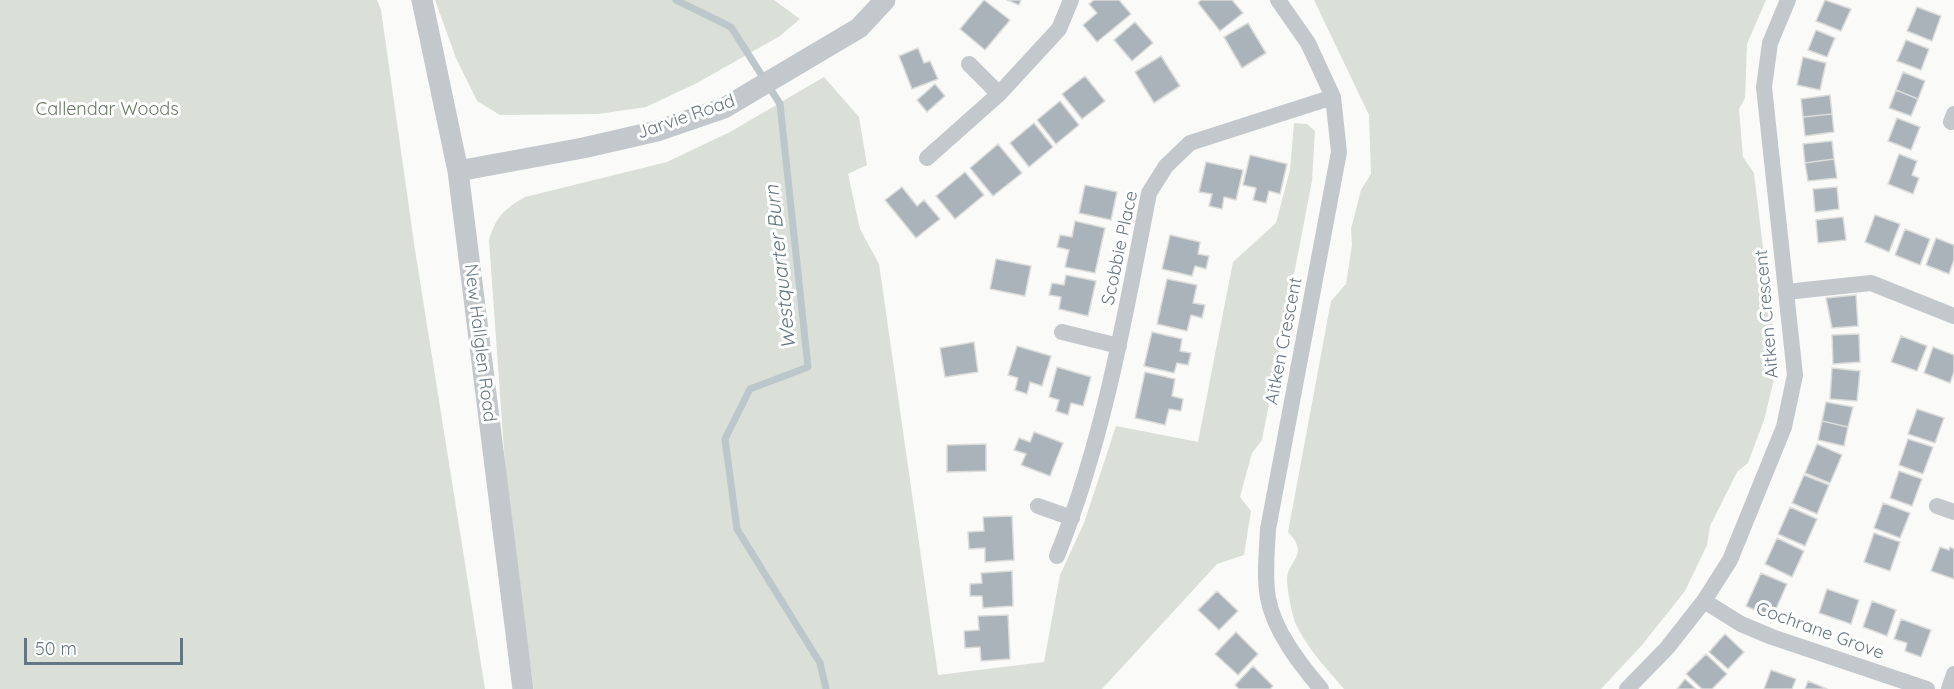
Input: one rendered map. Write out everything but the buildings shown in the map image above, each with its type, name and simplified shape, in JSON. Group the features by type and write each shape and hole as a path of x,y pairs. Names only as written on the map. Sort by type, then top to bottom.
{"street":[{"name":"New Hallglen Road","path":"422,0 458,171 523,689"},
{"name":"Jarvie Road","path":"458,171 583,148 647,133 724,108 858,28 885,0"},
{"path":"927,158 999,94 1059,29 1071,0"},
{"name":"Aitken Crescent","path":"1278,0 1308,43 1333,97 1340,152 1268,529 1266,567 1269,600 1285,639 1322,689"},
{"name":"Aitken Crescent","path":"1627,689 1667,648 1704,601 1730,560 1784,427 1795,375 1764,87 1770,43 1788,0"},
{"path":"969,64 999,94"},
{"name":"Scobbie Place","path":"1057,556 1072,518 1101,428 1149,193 1166,166 1190,143 1333,97"},
{"path":"1786,292 1871,283 1954,316"},
{"path":"1062,332 1119,346"},
{"path":"1038,506 1072,518"},
{"path":"1937,506 1954,512"},
{"name":"Cochrane Grove","path":"1704,601 1742,624 1772,637 1927,689"},
{"path":"1949,689 1954,674"}],"green space":[{"name":"Callendar Woods","path":"0,0 377,0 381,10 415,250 485,689 0,689"},
{"path":"435,0 774,0 800,19 780,36 697,83 646,107 598,114 500,115 477,101 456,58"},
{"path":"1314,0 1766,0 1747,44 1745,98 1739,109 1743,157 1754,173 1775,347 1775,375 1764,420 1748,463 1737,472 1710,526 1707,545 1685,591 1642,645 1601,689 1344,689 1311,649 1295,622 1287,581 1298,547 1288,532 1331,301 1346,284 1352,245 1351,229 1361,190 1371,174 1369,115"},
{"path":"824,77 859,117 867,165 848,174 860,229 879,264 938,675 1044,662 1060,575 1084,523 1116,426 1198,442 1233,262 1276,223 1290,170 1294,123 1307,124 1315,131 1312,181 1262,440 1252,453 1240,497 1251,511 1244,555 1217,564 1102,689 534,689 509,520 489,240 495,225 506,210 525,197 667,162 730,132"}],"waterway":[{"name":"Westquarter Burn","path":"676,0 731,27 780,104 808,367 750,389 725,439 737,529 820,663 826,689"}]}
